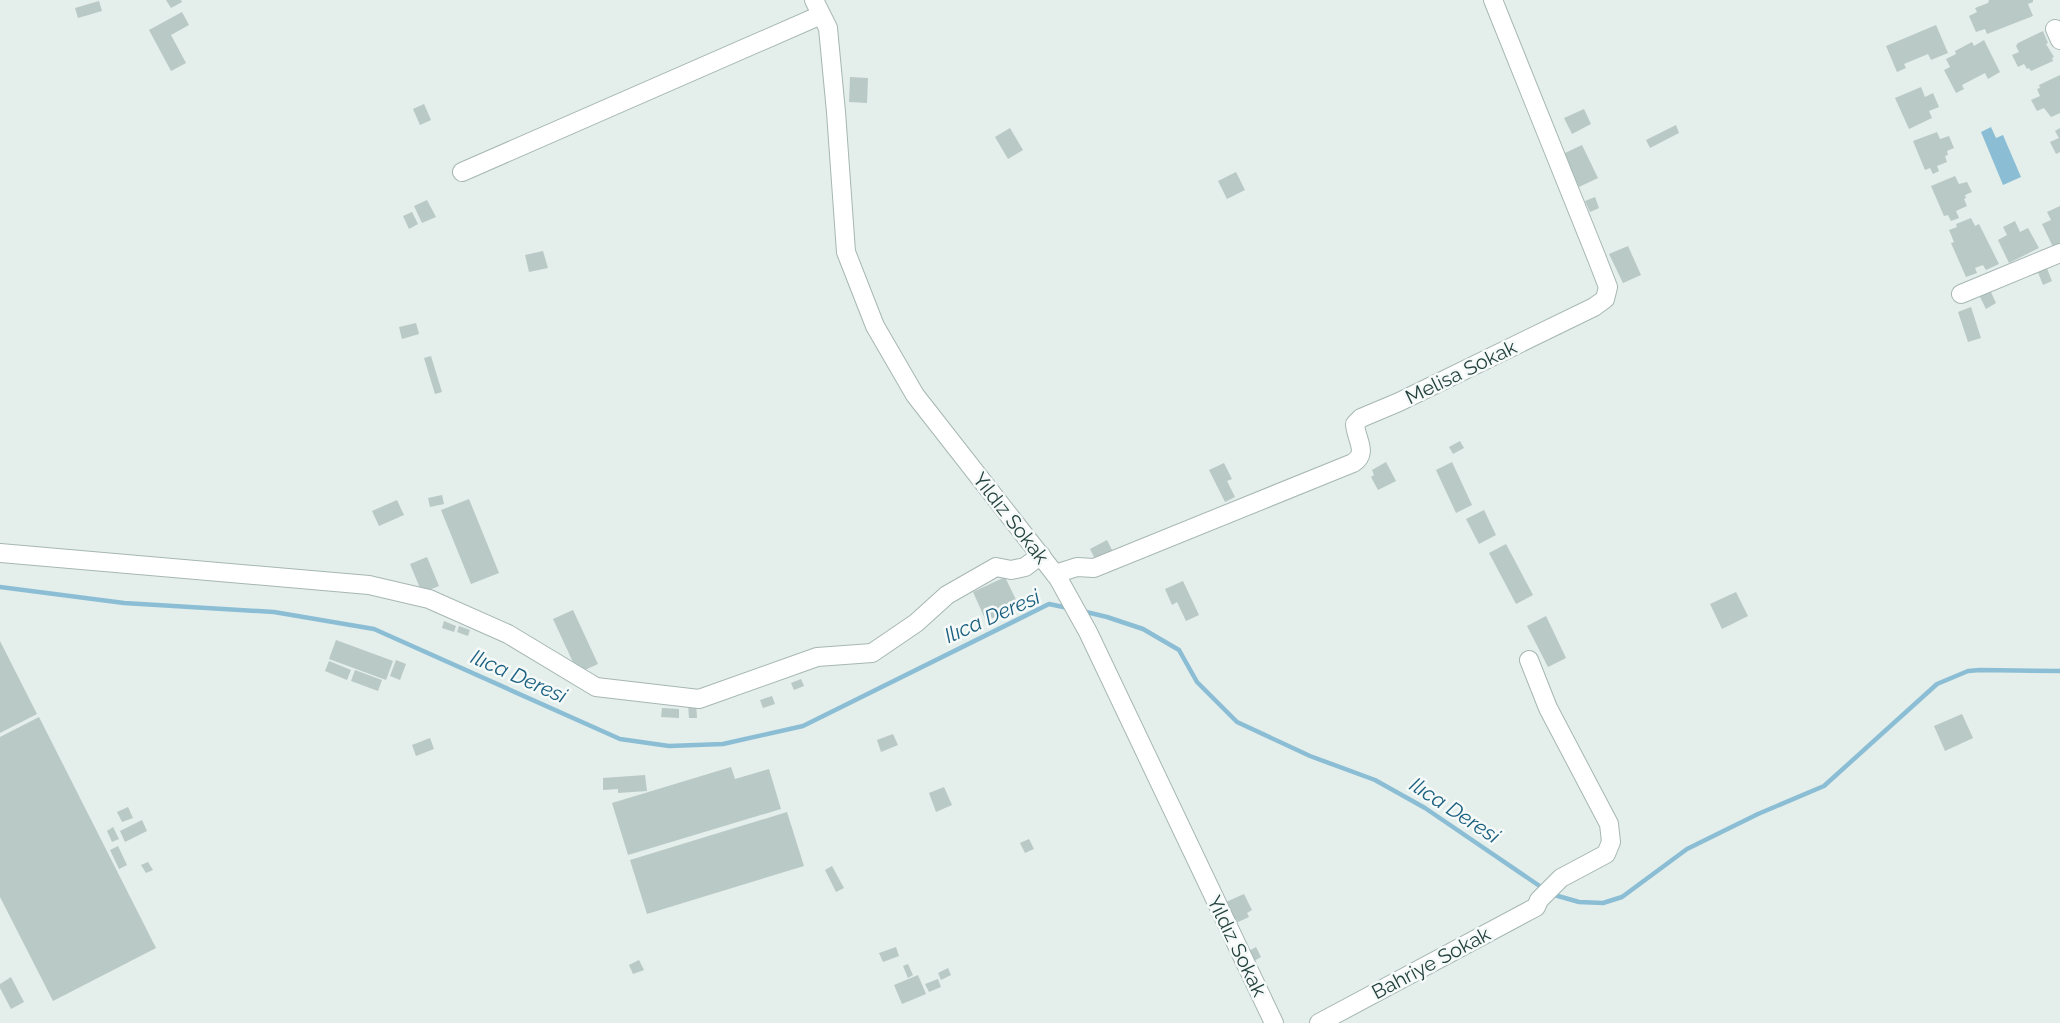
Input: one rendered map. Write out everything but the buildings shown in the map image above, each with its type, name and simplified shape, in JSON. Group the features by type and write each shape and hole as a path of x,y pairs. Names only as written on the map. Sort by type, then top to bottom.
{"street":[{"name":"Melisa Sokak","path":"1057,576 1077,567 1094,568 1353,463 1360,459 1363,452 1355,424 1361,418 1594,307 1605,299 1608,286 1493,0"},
{"name":"Yıldız Sokak","path":"818,7 828,28 846,252 875,326 915,395 1057,576 1088,632 1274,1023"},
{"path":"462,172 818,7"},
{"path":"1961,294 2060,253"},
{"path":"0,553 369,585 429,599 498,630 596,687 699,699 817,657 872,653 916,623 947,595 996,567 1011,570 1025,567 1041,555"},
{"name":"Bahriye Sokak","path":"1319,1023 1536,907 1539,900 1561,878 1606,854 1611,842 1609,824 1548,708 1529,660"}],"water":[{"path":"1991,127 1996,138 2003,135 2021,177 2003,185 1981,132"}],"waterway":[{"name":"Ilıca Deresi","path":"0,587 124,603 274,612 374,629 620,739 669,746 723,744 803,726 1049,604 1068,608"},
{"name":"Ilıca Deresi","path":"1082,611 1143,629 1179,650 1197,682 1237,722 1310,756 1375,780 1425,808 1544,889"},
{"name":"Ilıca Deresi","path":"1551,894 1579,902 1603,903 1622,897 1687,849 1758,814 1824,786 1937,684 1968,671 2060,671"}]}
